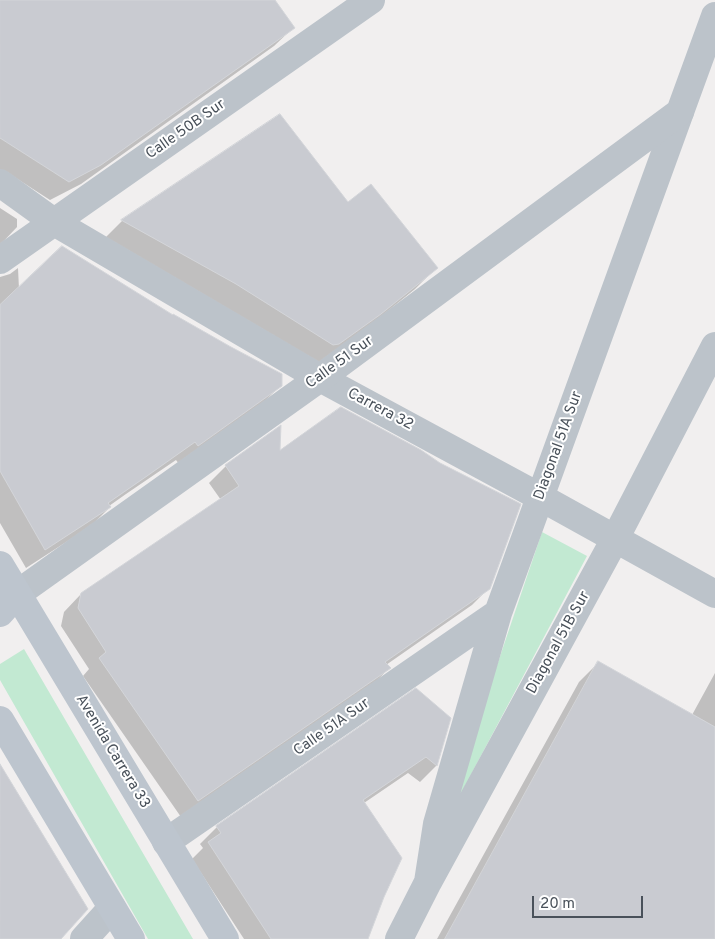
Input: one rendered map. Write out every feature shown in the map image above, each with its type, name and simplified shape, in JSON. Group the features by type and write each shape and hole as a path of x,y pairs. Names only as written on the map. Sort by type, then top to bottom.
{"main road":[{"name":"Avenida Carrera 33","path":"0,565 9,604 166,842 225,939"},
{"path":"0,720 130,939"}],"street":[{"name":"Calle 50B Sur","path":"0,260 371,0"},
{"name":"Diagonal 51A Sur","path":"428,882 437,824 498,613 715,16"},
{"name":"Calle 51 Sur","path":"9,604 320,378 680,112"},
{"name":"Carrera 32","path":"0,183 54,222 320,378 715,594"},
{"name":"Diagonal 51B Sur","path":"399,939 428,882 615,539 715,346"},
{"name":"Calle 51A Sur","path":"166,842 498,613"},
{"path":"84,939 112,908"}],"green space":[{"path":"542,532 587,556 441,831"},
{"path":"24,649 193,939 148,939 0,680 0,664"}],"building":[{"path":"0,0 275,0 295,28 101,165 69,182 0,138"},
{"path":"280,114 348,202 371,184 438,268 381,314 339,344 333,345 236,284 121,220"},
{"path":"62,246 173,315 282,374 282,386 198,446 195,442 108,503 111,507 45,550 0,471 0,305"},
{"path":"341,407 421,450 440,463 521,504 490,589 385,662 391,668 198,801 99,658 106,652 78,608 81,593 239,486 225,465 281,425 280,450"},
{"path":"598,661 715,727 715,939 445,939"},
{"path":"416,688 451,718 437,766 426,757 363,800 402,858 384,897 368,939 271,939 208,842 221,833 216,826"},
{"path":"0,764 88,909 61,939 0,939"}]}
